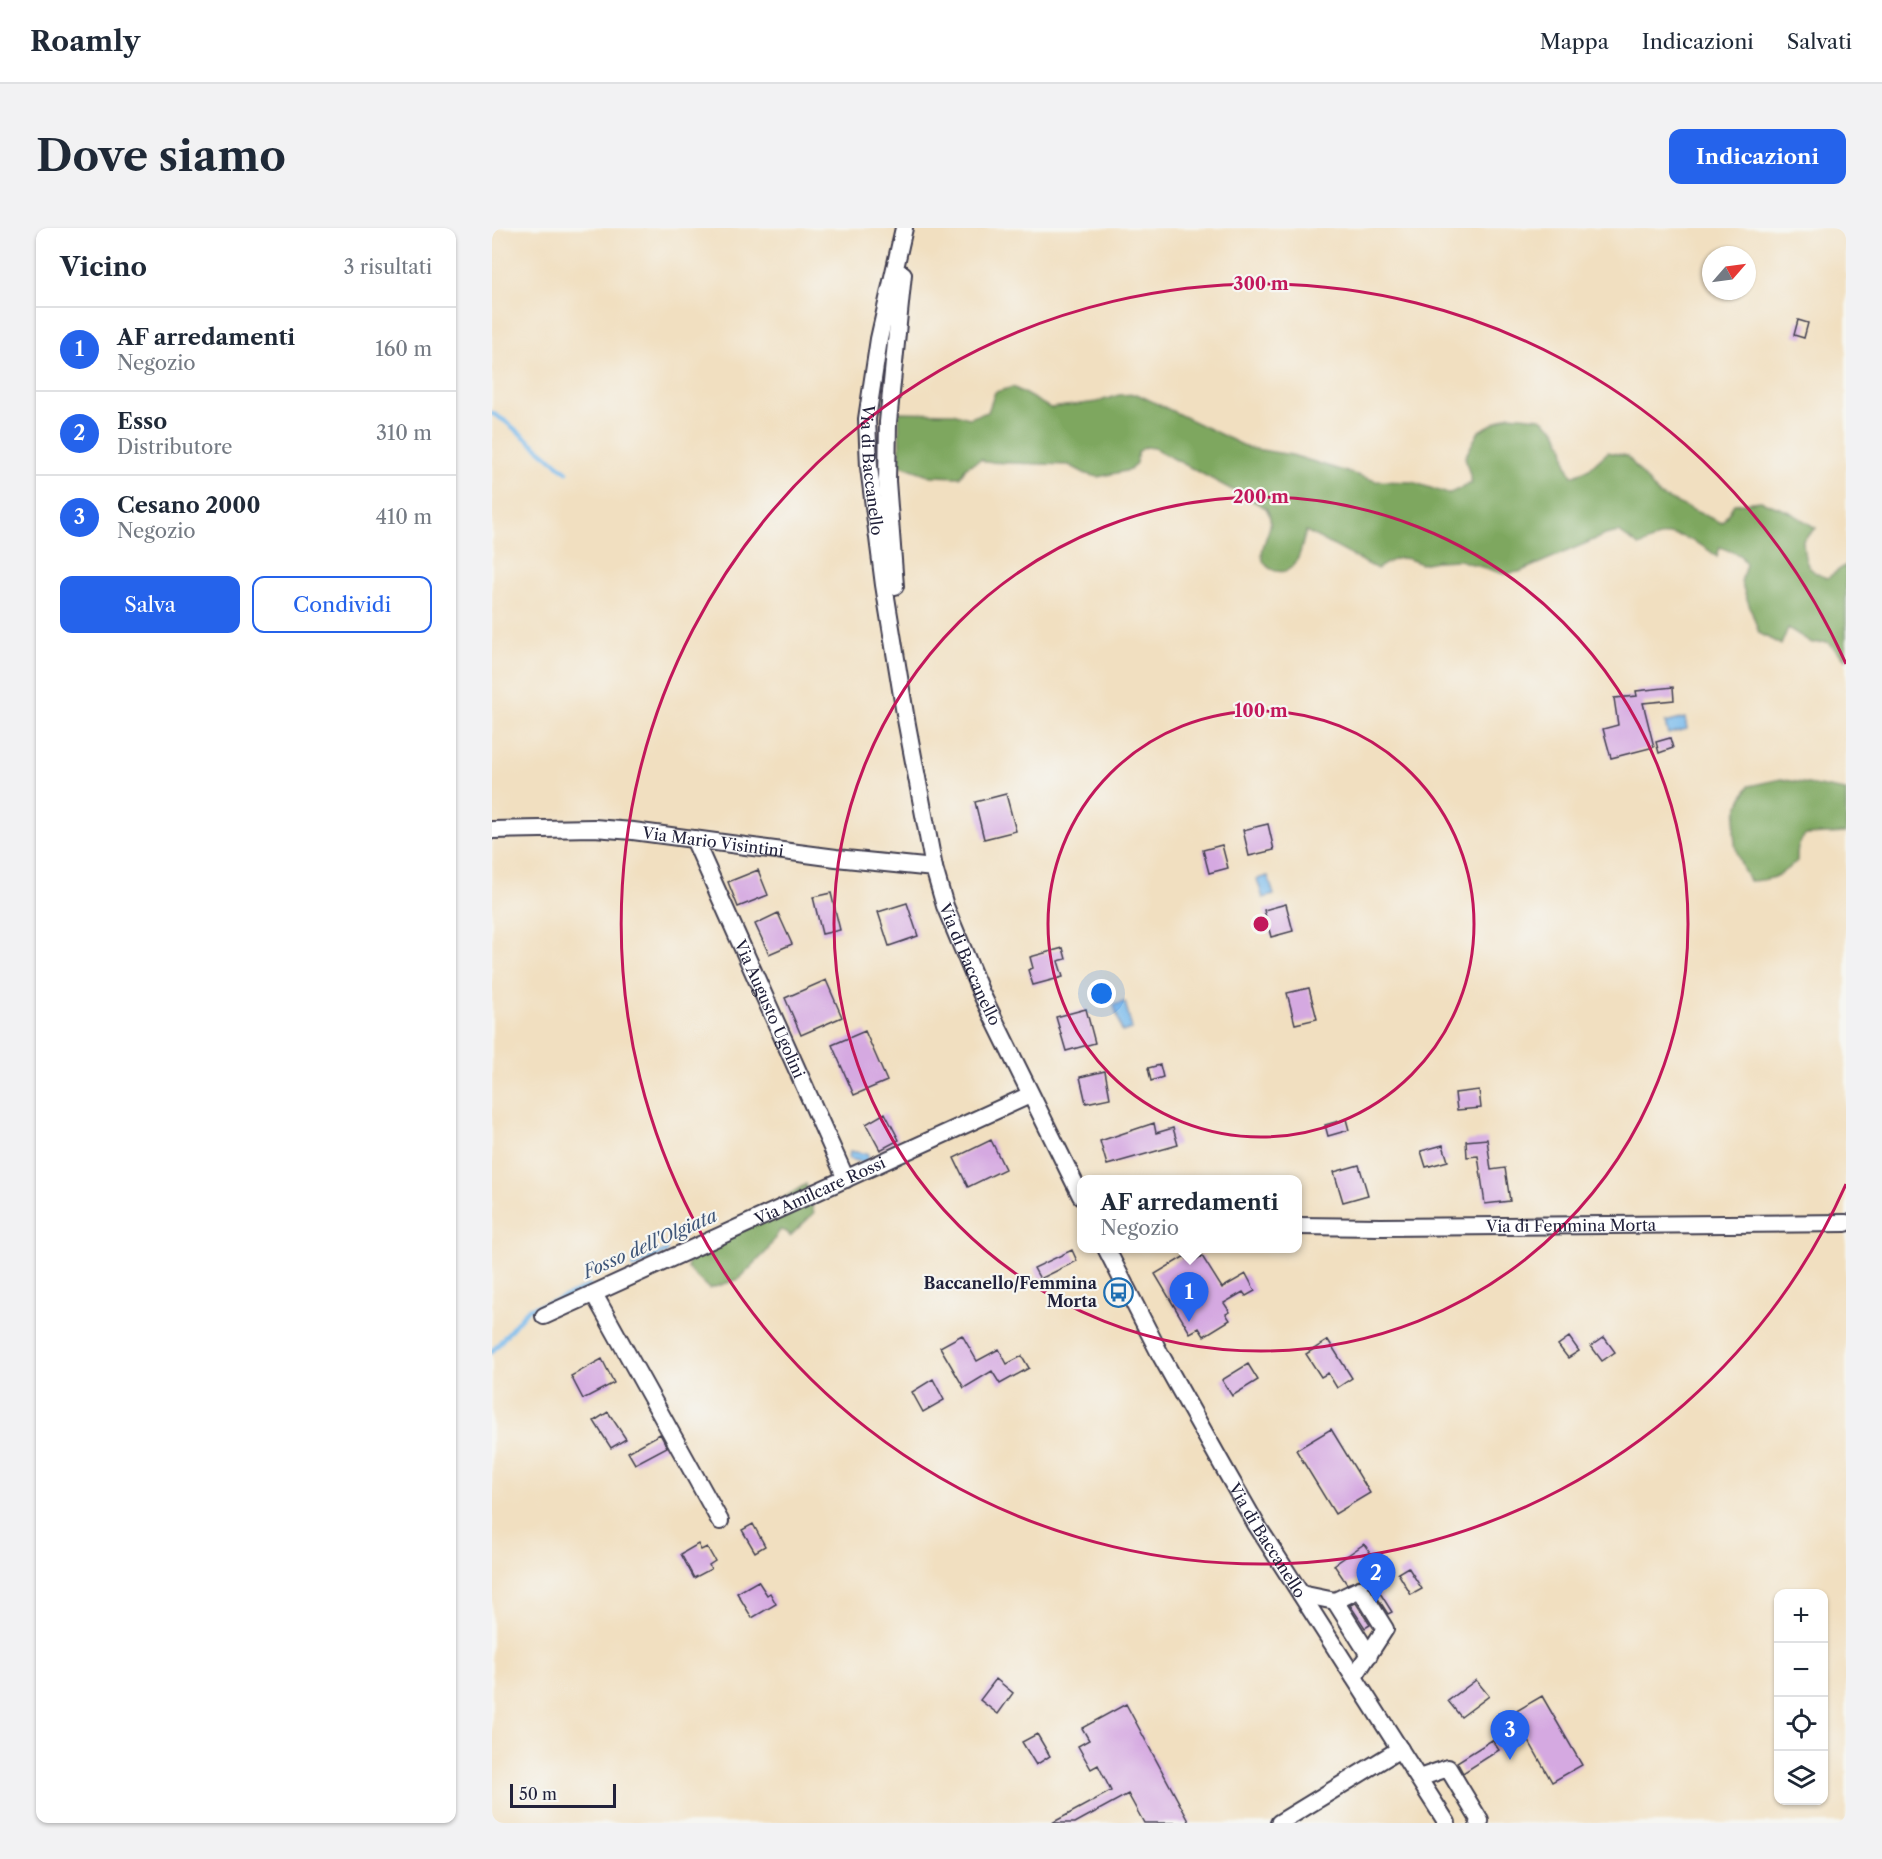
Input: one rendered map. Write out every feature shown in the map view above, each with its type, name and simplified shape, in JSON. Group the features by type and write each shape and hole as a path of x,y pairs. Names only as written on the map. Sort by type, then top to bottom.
{"street":[{"name":"Via di Baccanello","path":"906,228 879,339 867,419 869,467 884,585 905,714 934,868 945,906 965,955 1030,1095 1077,1188"},
{"name":"Via di Baccanello","path":"905,714 887,463 888,422 906,228"},
{"name":"Via Mario Visintini","path":"492,830 614,829 934,868"},
{"name":"Via Augusto Ugolini","path":"694,839 846,1179"},
{"name":"Via Amilcare Rossi","path":"544,1316 1030,1095"},
{"name":"Via di Femmina Morta","path":"1302,1226 1846,1223"},
{"name":"Via di Baccanello","path":"1109,1253 1191,1412 1251,1514 1419,1778 1441,1820"},
{"path":"594,1294 720,1521"},
{"path":"1301,1594 1335,1601 1360,1589 1385,1629 1354,1677"},
{"path":"1335,1601 1369,1654"},
{"path":"1279,1823 1400,1749"},
{"path":"1419,1778 1448,1768 1480,1821 1478,1823"}],"green space":[{"path":"1013,387 1050,408 1097,402 1119,395 1137,394 1249,448 1292,455 1376,481 1413,482 1448,494 1472,483 1465,457 1479,431 1509,415 1541,418 1556,430 1572,476 1589,469 1608,452 1627,456 1659,495 1722,523 1734,504 1761,501 1790,512 1816,528 1803,540 1805,559 1810,568 1827,578 1846,565 1846,659 1827,642 1812,643 1788,628 1781,645 1759,633 1741,582 1746,564 1740,555 1720,547 1717,557 1700,545 1678,535 1665,535 1639,546 1619,532 1605,535 1519,572 1504,574 1459,560 1421,564 1403,558 1388,562 1377,569 1306,531 1300,554 1294,565 1285,571 1279,571 1271,569 1263,560 1263,549 1270,524 1266,508 1154,448 1145,447 1138,452 1136,463 1130,470 1098,477 1086,474 1069,465 985,462 982,459 966,467 960,477 931,476 900,465 899,412 953,413 969,418 988,412 995,392"},
{"path":"1781,779 1846,791 1846,833 1806,835 1799,844 1797,861 1791,866 1770,878 1749,881 1735,845 1737,810 1749,786"},
{"path":"806,1184 814,1213 790,1236 787,1232 780,1230 767,1251 739,1279 709,1289 687,1268 693,1245 746,1222"}],"water":[{"path":"1685,718 1687,729 1668,734 1665,723"},
{"path":"1268,876 1274,895 1263,898 1257,879"},
{"path":"1125,1002 1132,1029 1122,1032 1114,1005"},
{"path":"850,1151 868,1154 867,1163 849,1159"}],"building":[{"path":"1798,320 1808,323 1804,338 1794,335"},
{"path":"1673,687 1674,700 1643,703 1654,747 1611,758 1603,729 1618,725 1614,698 1637,696 1636,691"},
{"path":"1670,738 1673,748 1659,753 1656,742"},
{"path":"1006,794 1016,831 984,839 975,802"},
{"path":"1268,824 1274,850 1249,856 1243,830"},
{"path":"1222,845 1228,868 1209,873 1203,850"},
{"path":"758,870 768,895 738,907 728,882"},
{"path":"831,893 840,930 822,934 813,897"},
{"path":"907,903 918,936 889,946 878,912"},
{"path":"1286,904 1293,931 1271,937 1264,910"},
{"path":"778,913 792,944 769,954 755,924"},
{"path":"1063,948 1066,959 1058,961 1063,977 1033,985 1028,970 1033,968 1030,957"},
{"path":"826,980 842,1017 801,1035 785,998"},
{"path":"1309,988 1317,1019 1295,1024 1287,993"},
{"path":"1086,1009 1095,1043 1066,1051 1056,1017"},
{"path":"865,1031 887,1081 854,1095 832,1045"},
{"path":"1160,1065 1163,1077 1151,1081 1148,1068"},
{"path":"1105,1071 1110,1098 1086,1103 1080,1077"},
{"path":"1479,1090 1481,1108 1457,1110 1455,1093"},
{"path":"885,1113 899,1140 880,1150 866,1124"},
{"path":"1346,1119 1349,1130 1328,1136 1325,1125"},
{"path":"1154,1123 1156,1133 1173,1128 1178,1145 1107,1165 1100,1141"},
{"path":"1487,1139 1491,1170 1505,1168 1510,1201 1485,1204 1478,1156 1467,1157 1466,1141"},
{"path":"991,1140 1005,1169 968,1187 954,1158"},
{"path":"1443,1145 1448,1161 1426,1167 1421,1151"},
{"path":"1359,1165 1368,1195 1343,1202 1334,1172"},
{"path":"1072,1250 1077,1261 1040,1279 1034,1268"},
{"path":"1194,1255 1197,1259 1202,1256 1222,1288 1246,1274 1255,1291 1246,1296 1243,1292 1224,1303 1230,1312 1226,1314 1230,1320 1204,1336 1199,1328 1190,1333 1155,1274 1185,1256 1187,1259"},
{"path":"962,1335 977,1361 999,1349 1007,1364 1022,1356 1029,1368 1000,1384 992,1371 964,1388 940,1347"},
{"path":"1569,1337 1579,1351 1568,1358 1558,1345"},
{"path":"1604,1337 1615,1352 1602,1361 1591,1346"},
{"path":"1328,1340 1352,1378 1337,1388 1328,1373 1321,1377 1306,1354"},
{"path":"602,1359 614,1383 583,1399 571,1376"},
{"path":"1248,1364 1258,1380 1232,1396 1222,1380"},
{"path":"933,1379 944,1400 923,1412 912,1392"},
{"path":"608,1412 626,1439 611,1448 594,1421"},
{"path":"1331,1429 1370,1493 1335,1514 1296,1450"},
{"path":"660,1434 667,1447 635,1464 628,1452"},
{"path":"753,1524 765,1546 755,1552 742,1530"},
{"path":"698,1544 701,1550 707,1547 715,1561 709,1565 711,1569 694,1578 681,1554"},
{"path":"1364,1544 1380,1566 1368,1574 1392,1612 1388,1614 1366,1580 1360,1579 1347,1584 1334,1565"},
{"path":"1408,1567 1422,1589 1411,1595 1398,1573"},
{"path":"758,1581 767,1595 770,1593 776,1604 752,1618 737,1593"},
{"path":"1356,1603 1370,1625 1365,1628 1350,1605"},
{"path":"996,1679 1013,1693 998,1714 980,1700"},
{"path":"1476,1680 1489,1696 1461,1717 1448,1701"},
{"path":"1542,1696 1582,1765 1552,1782 1513,1713"},
{"path":"1126,1704 1190,1823 1144,1823 1128,1794 1075,1823 1052,1823 1111,1791 1098,1765 1091,1769 1078,1746 1089,1740 1082,1728"},
{"path":"1037,1734 1050,1756 1036,1765 1022,1742"},
{"path":"1492,1740 1499,1750 1463,1773 1457,1762"}],"waterway":[{"path":"492,413 567,472"},
{"name":"Fosso dell'Olgiata","path":"633,1267 666,1251"},
{"name":"Fosso dell'Olgiata","path":"492,1352 528,1309 555,1301 590,1286"}],"place":[{"name":"Baccanello/Femmina Morta","path":"1118,1292"},
{"name":"AF arredamenti","path":"1189,1322"},
{"name":"Esso","path":"1376,1603"},
{"name":"Cesano 2000","path":"1510,1760"}]}
